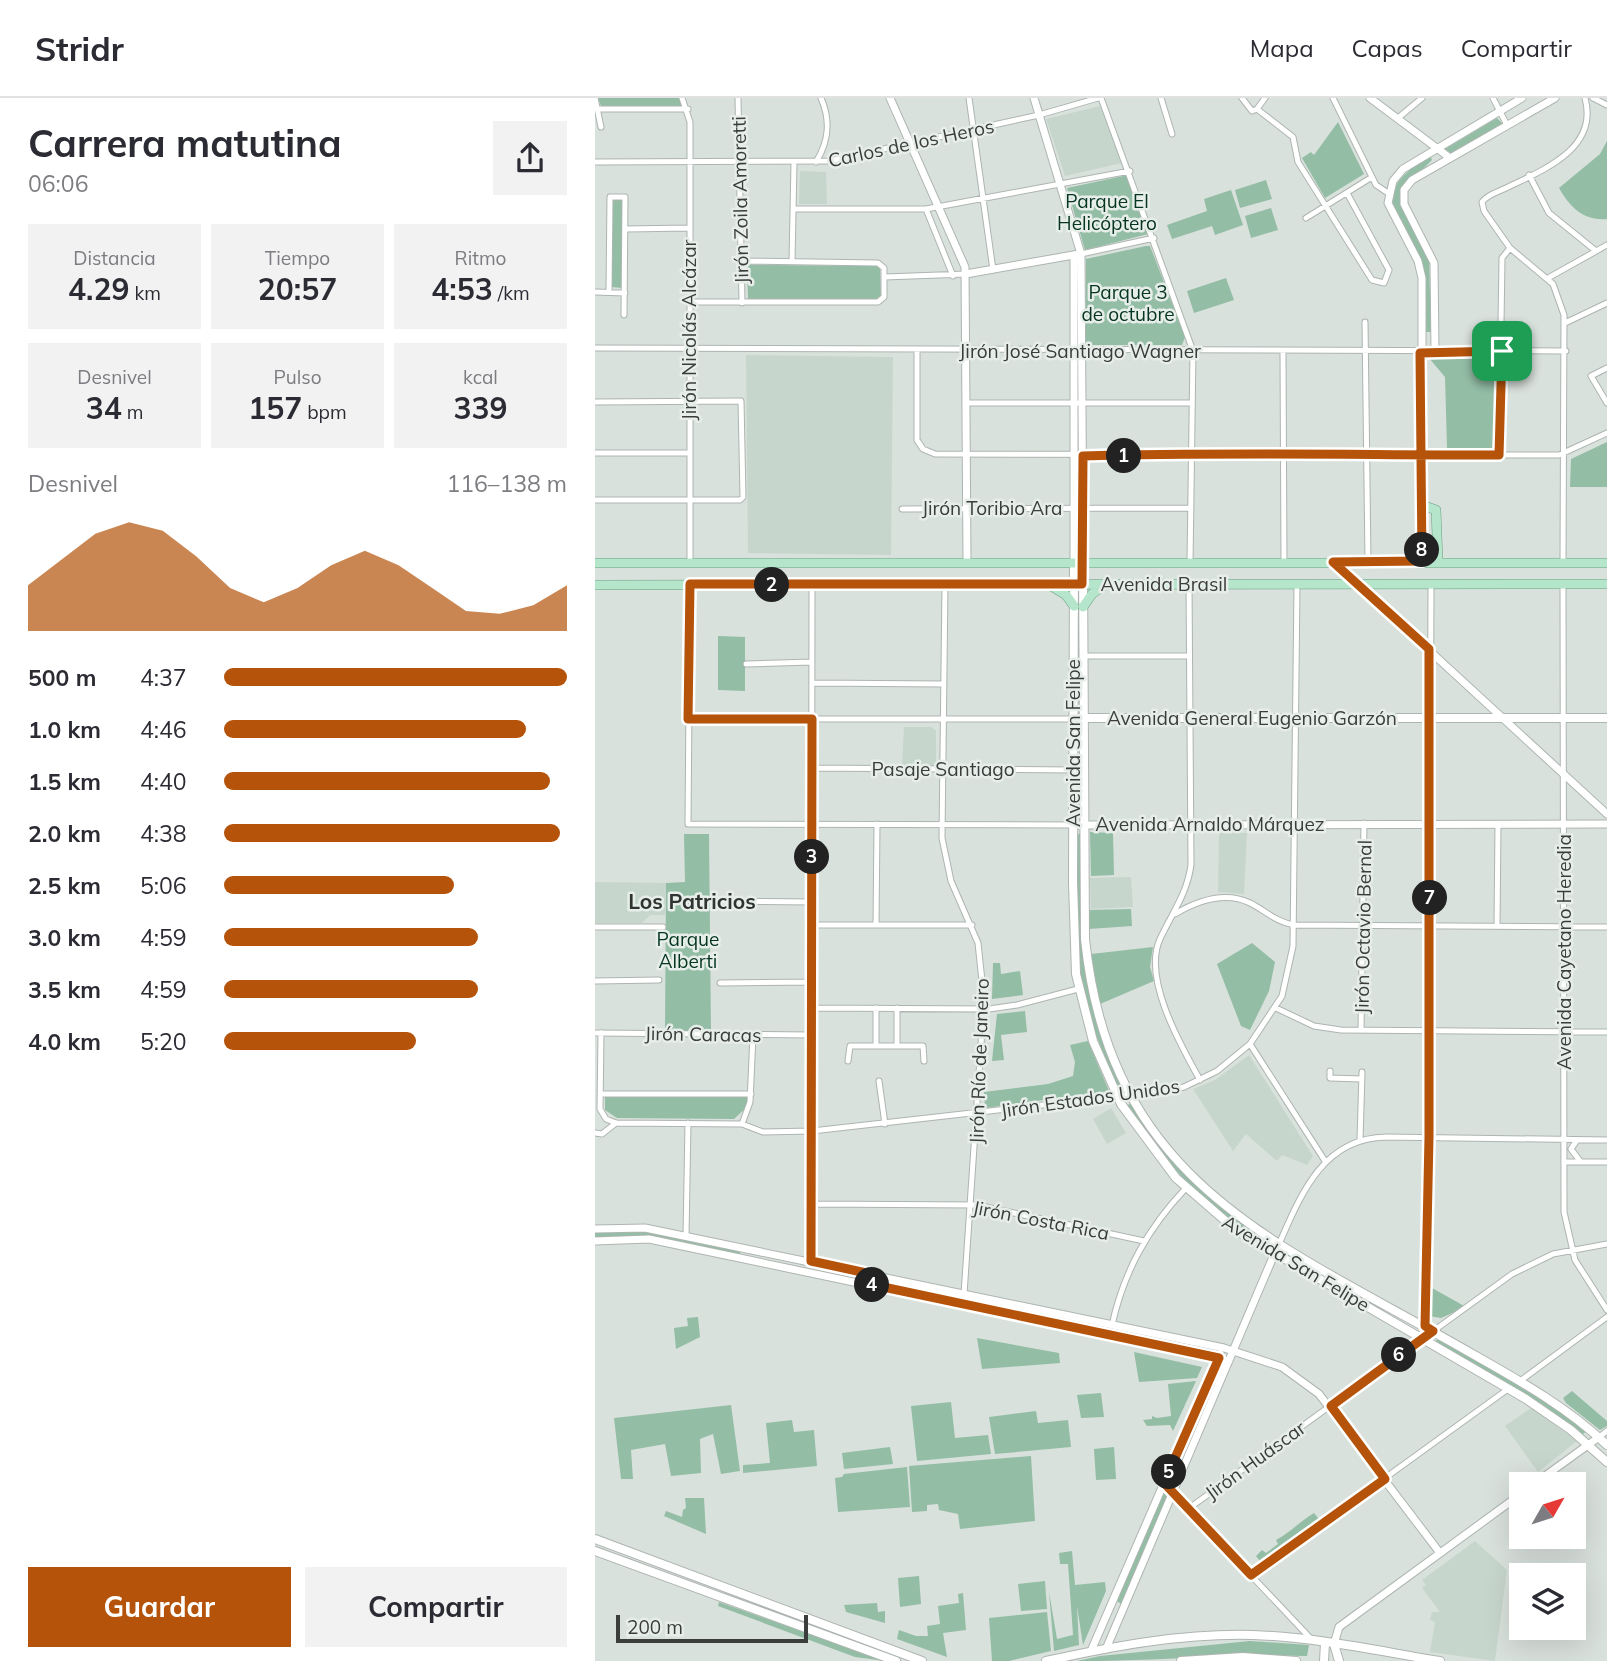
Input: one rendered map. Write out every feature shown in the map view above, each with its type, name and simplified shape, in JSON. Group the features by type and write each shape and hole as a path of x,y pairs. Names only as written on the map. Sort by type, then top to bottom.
{"main road":[{"path":"1422,505 1436,510 1438,561"},
{"name":"Avenida San Felipe","path":"1079,562 1074,950 1078,989 1093,1041 1118,1098 1152,1149 1186,1188 1227,1223 1274,1254 1556,1418 1607,1462"},
{"name":"Avenida Brasil","path":"595,563 1607,563"},
{"path":"1043,584 1061,592 1078,606 1110,583"},
{"name":"Avenida Brasil","path":"595,584 1607,584"},
{"name":"Avenida San Felipe","path":"1078,606 1083,656 1074,770 1088,972 1106,1039 1131,1097 1152,1132 1196,1182 1249,1225 1520,1381 1562,1408 1607,1445"},
{"name":"Avenida General Eugenio Garzón","path":"1078,718 1607,718"},
{"path":"595,1539 876,1649 897,1661"},
{"path":"595,1551 876,1649 922,1661"},
{"path":"1046,1661 1091,1651 1232,1635 1330,1643 1440,1661"},
{"path":"1324,1661 1330,1643"},
{"path":"1330,1643 1339,1661"},
{"path":"1181,1661 1243,1657 1294,1661"}],"street":[{"path":"596,98 601,127"},
{"name":"Jirón Nicolás Alcázar","path":"682,98 688,109 689,163 690,563"},
{"name":"Jirón Zoila Amoretti","path":"738,98 742,303"},
{"path":"816,162 828,132 827,115 821,98"},
{"path":"890,98 939,207 965,274 967,561"},
{"path":"969,98 993,270"},
{"path":"1034,98 1061,185 1078,254 1079,562"},
{"path":"1099,98 1130,171 1193,351 1190,563"},
{"name":"Carlos de los Heros","path":"595,162 816,162 974,130 1099,98"},
{"path":"1161,98 1172,134"},
{"path":"1242,98 1252,111 1257,109 1265,98"},
{"path":"1333,98 1376,185 1388,193"},
{"path":"1370,98 1450,158"},
{"path":"1398,118 1422,98"},
{"path":"1493,98 1507,125"},
{"path":"1422,561 1420,268 1391,210 1388,193 1403,169 1522,98"},
{"path":"1435,352 1432,255 1404,204 1404,190 1412,180 1555,98"},
{"path":"1563,563 1565,323 1548,278 1534,271 1510,248 1484,211 1482,202 1551,165 1577,146 1587,124 1585,98"},
{"path":"1593,98 1607,105"},
{"path":"599,109 688,109"},
{"path":"1257,109 1293,137 1298,162 1373,280 1384,283 1389,271 1347,193"},
{"path":"792,262 794,162"},
{"path":"794,209 926,209 1130,171"},
{"path":"1529,175 1549,213 1596,251"},
{"path":"1305,218 1372,177"},
{"path":"609,292 610,197 626,197 624,316"},
{"path":"926,209 953,276"},
{"path":"626,229 688,229"},
{"path":"884,277 953,276 1154,238"},
{"path":"1548,278 1607,245"},
{"path":"1499,455 1502,258 1510,248"},
{"path":"689,302 882,300 884,268 878,263 742,261"},
{"path":"595,292 625,293"},
{"path":"1565,323 1607,303"},
{"path":"1365,322 1368,562"},
{"name":"Jirón José Santiago Wagner","path":"595,348 1079,348 1420,353 1566,351"},
{"path":"916,350 919,444 928,453 1079,456 1499,455 1565,453 1607,433"},
{"path":"1283,352 1285,563"},
{"path":"1607,368 1591,376 1607,403"},
{"path":"595,401 741,401 742,499 595,499"},
{"path":"967,403 1192,403"},
{"path":"595,453 689,453"},
{"name":"Jirón Toribio Ara","path":"902,509 1191,508"},
{"path":"1333,562 1607,814"},
{"name":"Jirón Río de Janeiro","path":"945,583 942,824 945,860 951,881 972,925 981,957 983,1009 964,1294"},
{"path":"1189,583 1189,874 1175,914 1160,939 1155,962 1170,1019 1200,1080"},
{"name":"Avenida Cayetano Heredia","path":"1563,583 1565,1218 1571,1248 1582,1274 1607,1310"},
{"path":"688,719 690,584"},
{"name":"Jirón Estados Unidos","path":"595,1133 603,1134 616,1123 742,1124 763,1132 811,1131 1131,1097 1166,1091 1200,1080 1228,1063 1250,1044 1276,1008 1289,972 1294,925 1297,584"},
{"path":"1429,1328 1431,584"},
{"path":"811,1261 812,585"},
{"path":"1083,656 1188,656"},
{"path":"746,664 812,662"},
{"path":"812,684 944,684"},
{"name":"Avenida General Eugenio Garzón","path":"688,719 1078,718"},
{"name":"Avenida Arnaldo Márquez","path":"688,719 688,824 1607,824"},
{"name":"Pasaje Santiago","path":"812,768 1074,770"},
{"name":"Jirón Octavio Bernal","path":"1361,1030 1364,823"},
{"path":"876,925 877,824"},
{"path":"1497,926 1498,824"},
{"path":"1175,914 1213,899 1237,899 1272,918 1294,925 1607,927"},
{"path":"715,901 812,902"},
{"path":"812,925 972,925"},
{"path":"595,928 663,927"},
{"path":"595,981 659,980"},
{"path":"720,983 812,982"},
{"path":"812,1008 983,1009 1017,1006 1078,989"},
{"path":"876,1008 876,1046"},
{"path":"897,1008 897,1046"},
{"path":"1276,1008 1314,1026 1361,1030 1607,1032"},
{"path":"598,1033 602,1115 616,1123"},
{"name":"Jirón Caracas","path":"598,1033 812,1035"},
{"path":"742,1124 751,1094 753,1034"},
{"path":"1250,1044 1325,1161"},
{"path":"848,1061 849,1046 923,1046 925,1061"},
{"path":"1329,1071 1330,1078 1362,1076 1360,1140"},
{"path":"879,1081 885,1124"},
{"path":"600,1094 751,1094"},
{"path":"595,1108 600,1102"},
{"path":"686,1236 688,1123"},
{"path":"1106,1649 1274,1254 1303,1190 1325,1161 1360,1140 1429,1137 1607,1140"},
{"path":"1577,1140 1571,1149 1580,1161"},
{"path":"1564,1162 1607,1162"},
{"path":"1112,1325 1128,1273 1144,1241 1186,1188"},
{"name":"Jirón Costa Rica","path":"811,1204 970,1204 1144,1241"},
{"path":"595,1229 639,1227 1234,1350 1293,1373 1331,1406 1440,1553"},
{"path":"595,1241 641,1238 1229,1361"},
{"name":"Jirón Huáscar","path":"1188,1509 1422,1338 1429,1328 1511,1274 1538,1259 1571,1248 1607,1244"},
{"path":"744,1247 744,1259"},
{"path":"869,1284 871,1274"},
{"path":"1024,1318 1028,1313 1026,1307"},
{"path":"1034,1320 1032,1312 1037,1309"},
{"path":"1520,1381 1607,1317"},
{"path":"1091,1651 1224,1348"},
{"path":"1251,1575 1508,1389"},
{"path":"1199,1403 1210,1407"},
{"path":"1551,1472 1607,1431"},
{"path":"1164,1483 1313,1641"},
{"path":"1330,1643 1339,1627 1509,1503"},
{"path":"1112,1605 1122,1609"}],"shaded area":[{"path":"1100,106 1122,163 1065,176 1046,119"},
{"path":"800,171 826,172 827,204 799,204"},
{"path":"746,355 893,357 891,555 748,553"},
{"path":"904,727 932,727 936,731 936,766 902,765"},
{"path":"1219,832 1247,833 1244,894 1218,892"},
{"path":"1131,877 1133,907 1091,909 1090,878"},
{"path":"595,882 666,883 665,915 650,915 642,923 595,923"},
{"path":"1249,1055 1313,1156 1307,1165 1282,1155 1277,1161 1246,1134 1233,1151 1193,1089 1215,1080"},
{"path":"1111,1108 1126,1133 1107,1144 1093,1119"},
{"path":"1531,1408 1577,1441 1538,1472 1505,1426"},
{"path":"1475,1541 1507,1570 1495,1661 1430,1652 1435,1622 1430,1620 1432,1612 1440,1612 1422,1588 1426,1585 1422,1580"}],"green space":[{"path":"598,98 680,98 685,106 601,106"},
{"path":"1497,118 1503,124 1452,154 1445,149"},
{"path":"1338,122 1364,174 1325,198 1302,158 1311,152 1314,155"},
{"path":"1607,141 1607,219 1591,218 1578,211 1559,188 1600,154"},
{"path":"1430,156 1432,160 1401,191 1400,197 1429,257 1431,332 1423,332 1424,278 1418,258 1395,212 1392,199 1396,186 1408,172"},
{"name":"Parque El Helicóptero","path":"1128,175 1148,234 1085,250 1067,188"},
{"path":"1266,180 1272,199 1240,208 1235,190"},
{"path":"1231,190 1243,225 1215,235 1212,226 1172,239 1167,225 1207,211 1204,199"},
{"path":"613,199 623,200 623,288 611,287"},
{"path":"1271,208 1278,230 1251,238 1245,216"},
{"name":"Parque 3 de octubre","path":"1150,246 1185,337 1182,345 1086,345 1086,259"},
{"path":"749,265 877,266 880,268 881,297 748,299"},
{"path":"1226,278 1234,300 1194,313 1187,291"},
{"path":"1429,358 1494,358 1495,448 1447,448 1445,377"},
{"path":"1607,442 1607,487 1570,487 1571,459"},
{"path":"718,636 745,637 745,691 718,690"},
{"path":"1090,832 1113,833 1114,875 1091,876"},
{"name":"Parque Alberti","path":"684,834 709,834 711,1032 665,1031 666,883 685,882"},
{"path":"1077,834 1080,834 1080,910 1085,966 1096,1011 1125,1087 1118,1089 1087,1013 1078,965"},
{"path":"1131,909 1132,926 1089,929 1088,910"},
{"path":"1252,943 1275,962 1269,991 1250,1030 1241,1026 1217,964"},
{"path":"1153,947 1150,967 1154,981 1100,1004 1091,954"},
{"path":"993,963 1000,963 1001,974 1020,971 1023,995 992,999"},
{"path":"1025,1011 1027,1032 1001,1035 1004,1060 992,1061 997,1014"},
{"path":"1088,1041 1109,1091 985,1108 984,1092 1048,1084 1073,1076 1075,1062 1070,1045"},
{"path":"605,1095 748,1095 748,1106 734,1119 617,1118 605,1110"},
{"path":"1134,1103 1187,1172 1272,1238 1268,1246 1208,1201 1172,1166 1127,1105"},
{"path":"640,1230 740,1251 740,1254 649,1236 595,1238 595,1232"},
{"path":"1432,1288 1466,1307 1441,1318 1429,1316"},
{"path":"698,1317 700,1337 676,1349 674,1328 688,1326 687,1318"},
{"path":"1441,1336 1533,1388 1589,1429 1583,1434 1542,1404 1435,1342"},
{"path":"977,1338 1059,1353 1060,1363 982,1369"},
{"path":"1134,1352 1202,1367 1197,1378 1139,1382"},
{"path":"1218,1364 1225,1366 1174,1481 1169,1478"},
{"path":"1196,1381 1173,1431 1170,1425 1147,1426 1143,1420 1152,1419 1152,1416 1171,1416 1168,1384"},
{"path":"1572,1391 1607,1421 1607,1426 1600,1430 1566,1403 1563,1398"},
{"path":"1101,1393 1104,1417 1081,1418 1077,1395"},
{"path":"951,1402 955,1438 988,1435 991,1454 917,1461 911,1406"},
{"path":"731,1405 740,1471 721,1474 713,1434 700,1439 701,1473 671,1476 665,1444 631,1450 633,1479 621,1479 614,1418"},
{"path":"1036,1411 1038,1423 1068,1420 1071,1447 995,1454 989,1417"},
{"path":"792,1420 794,1432 814,1430 817,1466 743,1473 743,1465 770,1463 766,1423"},
{"path":"890,1447 893,1464 844,1469 842,1453"},
{"path":"1114,1447 1116,1479 1096,1480 1094,1449"},
{"path":"1031,1456 1035,1521 960,1529 958,1514 939,1510 938,1504 927,1505 927,1511 912,1512 909,1466"},
{"path":"907,1467 910,1507 838,1512 835,1478 844,1474"},
{"path":"1163,1493 1169,1495 1121,1604 1117,1601"},
{"path":"685,1498 704,1498 706,1534 664,1516 666,1511 682,1517 686,1508"},
{"path":"1314,1513 1322,1523 1262,1564 1256,1556 1262,1550 1266,1553 1278,1544 1276,1540"},
{"path":"1072,1551 1075,1585 1105,1582 1106,1591 1083,1645 1077,1606 1079,1645 1054,1651 1049,1592 1057,1639 1073,1635 1068,1564 1060,1564 1059,1553"},
{"path":"919,1576 921,1604 900,1607 898,1578"},
{"path":"1045,1581 1047,1609 1021,1611 1018,1584"},
{"path":"963,1593 966,1630 943,1633 947,1657 897,1639 899,1630 916,1636 928,1636 927,1626 940,1624 938,1606 959,1603 958,1594"},
{"path":"719,1602 886,1661 855,1657 718,1606"},
{"path":"877,1603 878,1612 885,1611 885,1623 846,1612 844,1605"},
{"path":"1047,1612 1051,1651 1009,1661 992,1661 989,1618"},
{"path":"1250,1641 1309,1645 1307,1656 1077,1661 1100,1656"}],"district":[{"name":"Los Patricios","path":"692,901"}],"route":[{"path":"1502,351 1420,353 1421,455 1422,561 1333,562 1429,649 1431,823 1425,1326 1433,1331 1331,1406 1385,1479 1251,1575 1164,1483 1219,1358 869,1284 871,1274 811,1261 812,719 688,719 690,584 1082,584 1083,456 1192,455 1421,455 1499,455 1502,351"}]}
